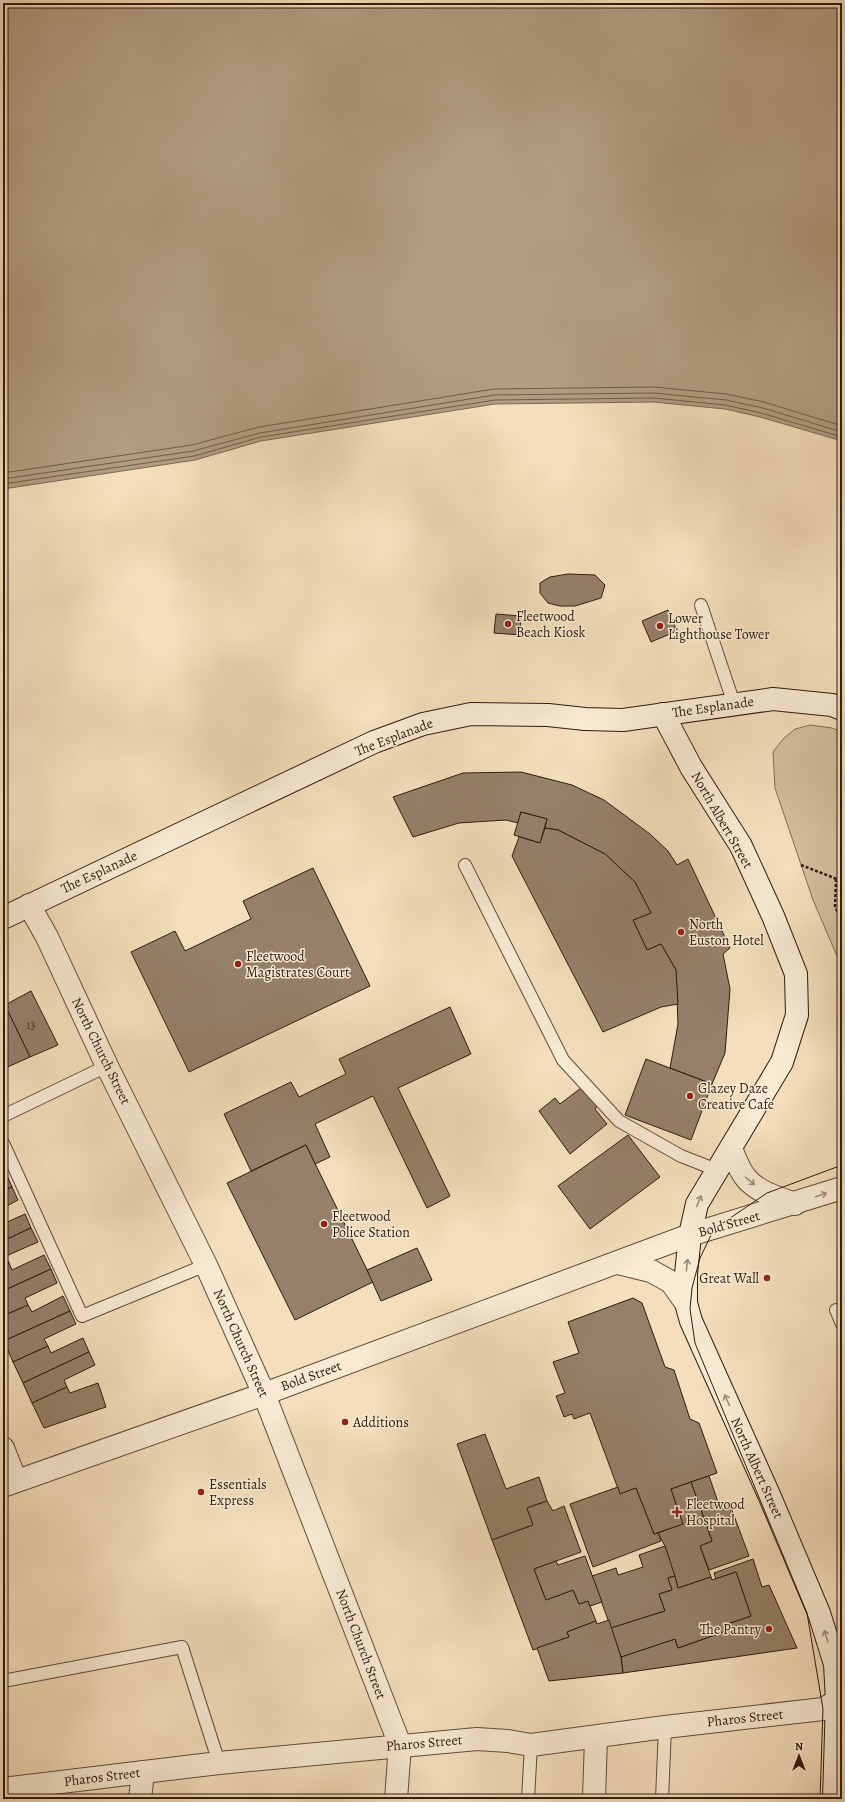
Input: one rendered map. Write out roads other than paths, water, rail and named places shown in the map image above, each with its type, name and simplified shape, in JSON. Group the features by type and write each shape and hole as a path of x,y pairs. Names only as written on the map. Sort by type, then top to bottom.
{"street":[{"name":"The Esplanade","path":"3,918 374,742 423,724 471,714 548,714 585,719 623,720 773,699 832,706 842,709"},
{"name":"North Albert Street","path":"663,714 691,767 741,846 773,916 796,974 797,1015 782,1062 732,1148 697,1204 690,1235 686,1274 686,1302 691,1321 770,1497 819,1613 835,1664 839,1701 834,1799"},
{"name":"North Church Street","path":"29,905 47,937 107,1066 206,1265 264,1394 400,1745 396,1799"},
{"path":"732,1148 740,1169 747,1180 767,1193 795,1204"},
{"name":"Bold Street","path":"10,1484 264,1394 690,1235 795,1204 842,1188"},
{"path":"618,1263 651,1271 671,1282 686,1302"},
{"path":"3,1448 10,1484"},
{"name":"Pharos Street","path":"3,1788 219,1763 400,1745 477,1739 508,1741 531,1745 665,1727 823,1709 839,1701"},
{"path":"594,1799 596,1737"},
{"path":"140,1799 143,1772"}],"lane":[{"path":"701,605 734,704"},
{"path":"465,865 564,1060 619,1121 681,1156 717,1170"},
{"path":"3,1116 107,1066"},
{"path":"3,1143 82,1316 206,1265"},
{"path":"836,1310 842,1324"},
{"path":"3,1681 182,1647 219,1763"},
{"path":"662,1799 665,1727"},
{"path":"528,1799 531,1745"}],"water":[{"path":"3,3 842,3 842,441 760,417 725,409 653,402 495,404 261,441 195,460 3,489"}],"tram line":[{"path":"820,1799 823,1709 807,1613 695,1343 690,1309 692,1288 700,1258 714,1229 767,1193 842,1165"}],"place":[{"name":"Fleetwood Beach Kiosk","path":"508,624"},
{"name":"Lower Lighthouse Tower","path":"660,626"},
{"name":"North Euston Hotel","path":"681,932"},
{"name":"Fleetwood Magistrates Court","path":"238,964"},
{"name":"Glazey Daze Creative Cafe","path":"690,1096"},
{"name":"Fleetwood Police Station","path":"324,1224"},
{"name":"Great Wall","path":"767,1278"},
{"name":"Additions","path":"345,1422"},
{"name":"Essentials Express","path":"201,1492"},
{"name":"Fleetwood Hospital","path":"677,1512"},
{"name":"The Pantry","path":"769,1629"}]}
